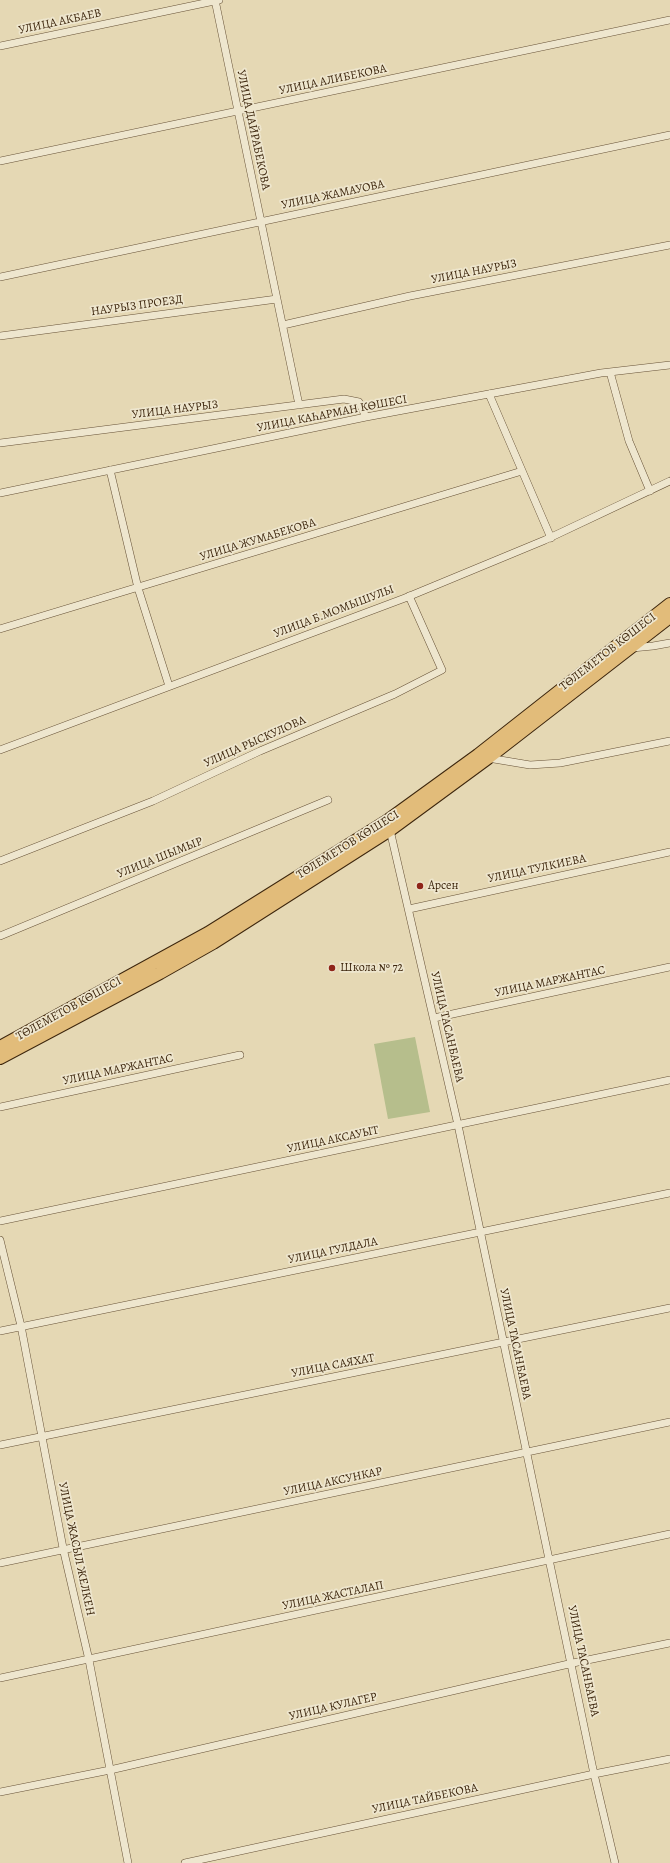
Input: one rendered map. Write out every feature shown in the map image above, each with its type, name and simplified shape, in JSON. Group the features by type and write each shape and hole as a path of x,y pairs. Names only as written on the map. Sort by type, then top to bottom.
{"main road":[{"name":"ТӨЛЕМЕТОВ КӨШЕСІ","path":"0,1058 160,973 213,943 390,830 488,758 627,644 670,604"},
{"name":"ТӨЛЕМЕТОВ КӨШЕСІ","path":"0,1047 208,933 387,821 627,644 670,617"}],"street":[{"name":"УЛИЦА АКБАЕВ","path":"0,46 216,0"},
{"name":"УЛИЦА ДАЙРАБЕКОВА","path":"216,0 299,405"},
{"name":"УЛИЦА АЛИБЕКОВА","path":"0,161 670,20"},
{"name":"УЛИЦА ЖАМАУОВА","path":"0,276 670,135"},
{"name":"УЛИЦА НАУРЫЗ","path":"283,325 410,296 670,245"},
{"name":"НАУРЫЗ ПРОЕЗД","path":"0,336 277,299"},
{"name":"УЛИЦА КАҺАРМАН КӨШЕСІ","path":"0,493 366,417 610,372 670,365"},
{"path":"610,372 629,441 650,491"},
{"path":"489,394 551,538"},
{"name":"УЛИЦА НАУРЫЗ","path":"0,443 344,399 359,402 366,417"},
{"path":"110,470 138,588 169,686"},
{"name":"УЛИЦА ЖУМАБЕКОВА","path":"0,629 522,471"},
{"name":"УЛИЦА Б.МОМЫШУЛЫ","path":"0,750 409,596 551,538 670,481"},
{"name":"УЛИЦА РЫСКУЛОВА","path":"0,861 153,801 260,751 395,694 442,670 409,596"},
{"path":"627,644 653,646 670,642"},
{"path":"488,758 530,765 560,763 670,741"},
{"name":"УЛИЦА ШЫМЫР","path":"0,936 328,800"},
{"name":"УЛИЦА ТАСАНБАЕВА","path":"390,830 458,1125 572,1663 594,1774 615,1863"},
{"name":"УЛИЦА ТУЛКИЕВА","path":"409,909 670,852"},
{"name":"УЛИЦА МАРЖАНТАС","path":"434,1018 670,968"},
{"name":"УЛИЦА МАРЖАНТАС","path":"0,1107 240,1055"},
{"name":"УЛИЦА АКСАУЫТ","path":"0,1221 670,1080"},
{"name":"УЛИЦА ГУЛДАЛА","path":"0,1331 670,1192"},
{"name":"УЛИЦА ЖАСЫЛ ЖЕЛКЕН","path":"0,1240 20,1326 63,1548 89,1660 128,1863"},
{"name":"УЛИЦА САЯХАТ","path":"0,1445 670,1308"},
{"name":"УЛИЦА АКСУНКАР","path":"0,1563 63,1548 527,1453 670,1422"},
{"name":"УЛИЦА ЖАСТАЛАП","path":"0,1678 670,1534"},
{"name":"УЛИЦА КУЛАГЕР","path":"0,1792 110,1770 572,1663 670,1643"},
{"name":"УЛИЦА ТАЙБЕКОВА","path":"185,1863 594,1774 670,1759"}],"green space":[{"path":"415,1037 430,1112 388,1119 374,1044"}],"place":[{"name":"Арсен","path":"420,886"},
{"name":"Школа № 72","path":"332,968"}]}
